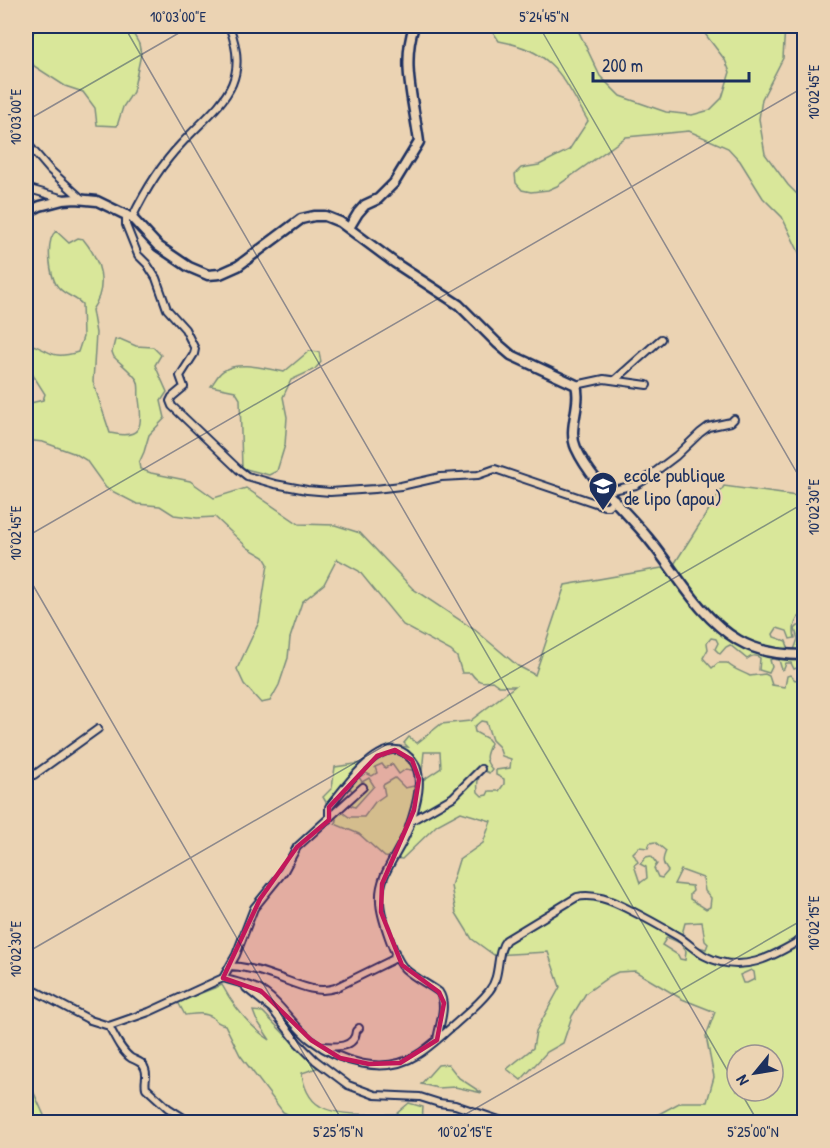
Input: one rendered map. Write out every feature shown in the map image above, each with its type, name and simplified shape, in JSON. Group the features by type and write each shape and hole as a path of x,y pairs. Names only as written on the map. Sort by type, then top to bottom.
{"street":[{"path":"229,26 237,52 237,67 229,92 217,109 181,144 157,174 129,216 126,225 138,255 156,278 167,309 185,329 195,349 180,375 184,387 172,397 170,401 172,406 247,476 275,484 330,492 401,486 433,478 478,475 495,469 604,506 608,506 615,499"},
{"path":"349,228 365,205 378,199 394,183 418,142 408,59 414,26"},
{"path":"26,142 50,170 82,199"},
{"path":"26,188 68,200"},
{"path":"26,213 52,202 82,199 97,201 129,216 158,246 189,267 208,275 220,274 238,266 301,219 326,216 349,228 395,263 459,305 511,355 576,385 599,380 646,385"},
{"path":"615,380 661,339"},
{"path":"576,385 575,444 583,460 649,539 696,602 735,639 755,649 804,655"},
{"path":"608,491 636,485 676,456 700,433 734,419"},
{"path":"26,776 34,775 98,729"},
{"path":"329,819 329,807 354,776 377,756 395,750 401,751 412,760 419,779 411,821 382,884 381,912 395,950 405,969 430,985 442,997 444,1003 437,1040"},
{"path":"411,821 453,797 481,769"},
{"path":"26,986 90,1020 109,1026 149,1012 223,978 254,908 284,871 297,847 363,787"},
{"path":"223,978 257,988 266,994 299,1029 340,1058 380,1065 400,1063 416,1056 437,1040 489,991 495,980 501,948 506,940 577,897 589,896 618,904 680,938 704,955 733,965 750,964 764,959 804,938"},
{"path":"230,966 247,968 301,986 328,990 392,960 395,950"},
{"path":"238,983 263,1000 315,1060 348,1084 375,1095 420,1097 463,1107 505,1122"},
{"path":"109,1026 125,1052 145,1067 147,1076 144,1083 151,1094 190,1122"},
{"path":"320,1046 336,1047 353,1042 359,1028"}],"highlighted area":[{"path":"395,750 412,760 419,779 414,810 382,884 381,912 402,965 439,992 444,1003 437,1040 400,1063 369,1064 340,1058 311,1040 261,991 223,978 260,899 297,847 329,820 329,807 377,756"}],"green space":[{"path":"37,26 100,26 111,29 119,26 128,29 134,35 141,54 133,92 123,107 117,126 97,125 95,108 83,92 65,86 34,66 30,58 28,41"},
{"path":"489,26 576,26 600,76 620,96 666,112 692,115 710,110 722,98 730,72 725,60 699,26 785,26 783,58 762,99 759,119 765,154 788,185 804,201 804,263 782,217 763,198 740,161 728,148 689,131 626,137 557,186 548,190 531,192 522,190 516,183 515,174 521,168 539,165 569,150 588,121 571,91 554,68 532,51 499,41"},
{"path":"56,231 69,243 78,238 83,239 101,273 100,291 92,310 96,333 93,382 110,433 121,435 134,432 138,429 141,417 138,382 114,357 112,352 115,340 120,339 136,346 153,347 161,355 155,365 167,392 161,401 165,418 149,435 139,463 140,469 190,481 214,498 246,488 299,524 335,525 360,533 413,589 475,630 518,666 535,675 565,585 673,566 724,486 804,497 804,616 800,616 795,623 794,629 795,638 790,639 787,631 777,628 773,634 774,637 786,641 789,650 794,650 798,639 795,629 798,626 804,626 804,1122 644,1122 681,1102 707,1102 714,1077 706,1036 715,1012 682,999 635,971 618,972 586,993 572,1016 563,1043 547,1052 521,1080 507,1069 533,1048 536,1031 560,987 548,952 494,955 472,939 456,913 451,886 459,860 483,843 491,821 461,812 437,825 402,859 385,857 359,834 335,824 337,821 323,797 332,788 335,767 369,762 389,745 408,747 404,743 409,737 417,743 441,724 470,721 515,686 499,686 492,681 480,681 471,673 462,673 457,657 451,651 403,625 359,571 337,559 324,584 302,602 290,638 288,658 279,685 270,701 261,703 244,684 237,669 259,622 268,564 264,557 248,548 215,517 197,518 174,515 160,506 137,504 106,488 86,460 76,454 43,442 26,440 26,404 43,400 45,394 26,364 26,343 55,355 61,355 78,352 83,337 82,304 61,290 56,283 51,268 50,242","holes":["711,638 716,639 718,643 715,649 720,654 730,645 747,659 756,656 760,658 759,670 769,673 772,659 779,660 782,670 786,663 791,663 794,669 800,667 803,671 802,678 795,680 790,675 787,676 785,687 772,685 769,676 765,674 750,676 727,663 718,663 712,668 703,658 708,649 707,643","481,721 486,722 492,740 499,747 502,756 511,759 510,768 496,770 496,775 504,779 504,784 499,791 489,791 487,795 482,796 478,792 478,780 482,773 485,771 489,773 492,769 486,756 491,743 475,732 474,727","424,752 440,752 441,768 414,786 405,788 395,778 383,785 385,795 375,802 364,817 349,817 342,812 344,808 338,799 350,788 355,795 347,804 355,807 374,786 369,778 362,782 359,777 366,773 372,776 377,773 375,767 382,764 385,768 392,764 399,774 406,769 422,772","655,842 666,851 663,861 668,871 662,878 658,877 654,868 657,864 651,856 646,857 640,864 646,867 647,878 640,883 634,865 638,862 633,853 639,847 648,848 650,843","681,870 703,878 705,891 711,898 710,907 706,909 690,899 692,886 674,884","702,922 705,941 708,944 706,949 698,947 682,934 685,923","667,937 680,943 686,951 685,960 680,959 678,955 662,945","751,970 754,972 755,979 743,983 740,975"]},
{"path":"309,351 319,352 321,362 315,369 291,380 283,397 287,417 285,445 277,471 269,475 242,468 240,399 235,391 211,386 221,372 237,366 253,366 284,372"},
{"path":"222,985 237,1008 255,1029 270,1040 253,1011 263,1012 317,1068 302,1073 307,1092 316,1103 336,1112 379,1115 396,1114 409,1103 423,1107 422,1122 303,1122 283,1112 240,1055 225,1025 206,1014 185,1015 178,1002"},
{"path":"448,1064 459,1078 482,1093 455,1087 438,1088 421,1084 438,1065"},
{"path":"26,1083 33,1091 47,1122 26,1122"}],"place":[{"name":"ecole publique de lipo (apou)","path":"603,512"}]}
